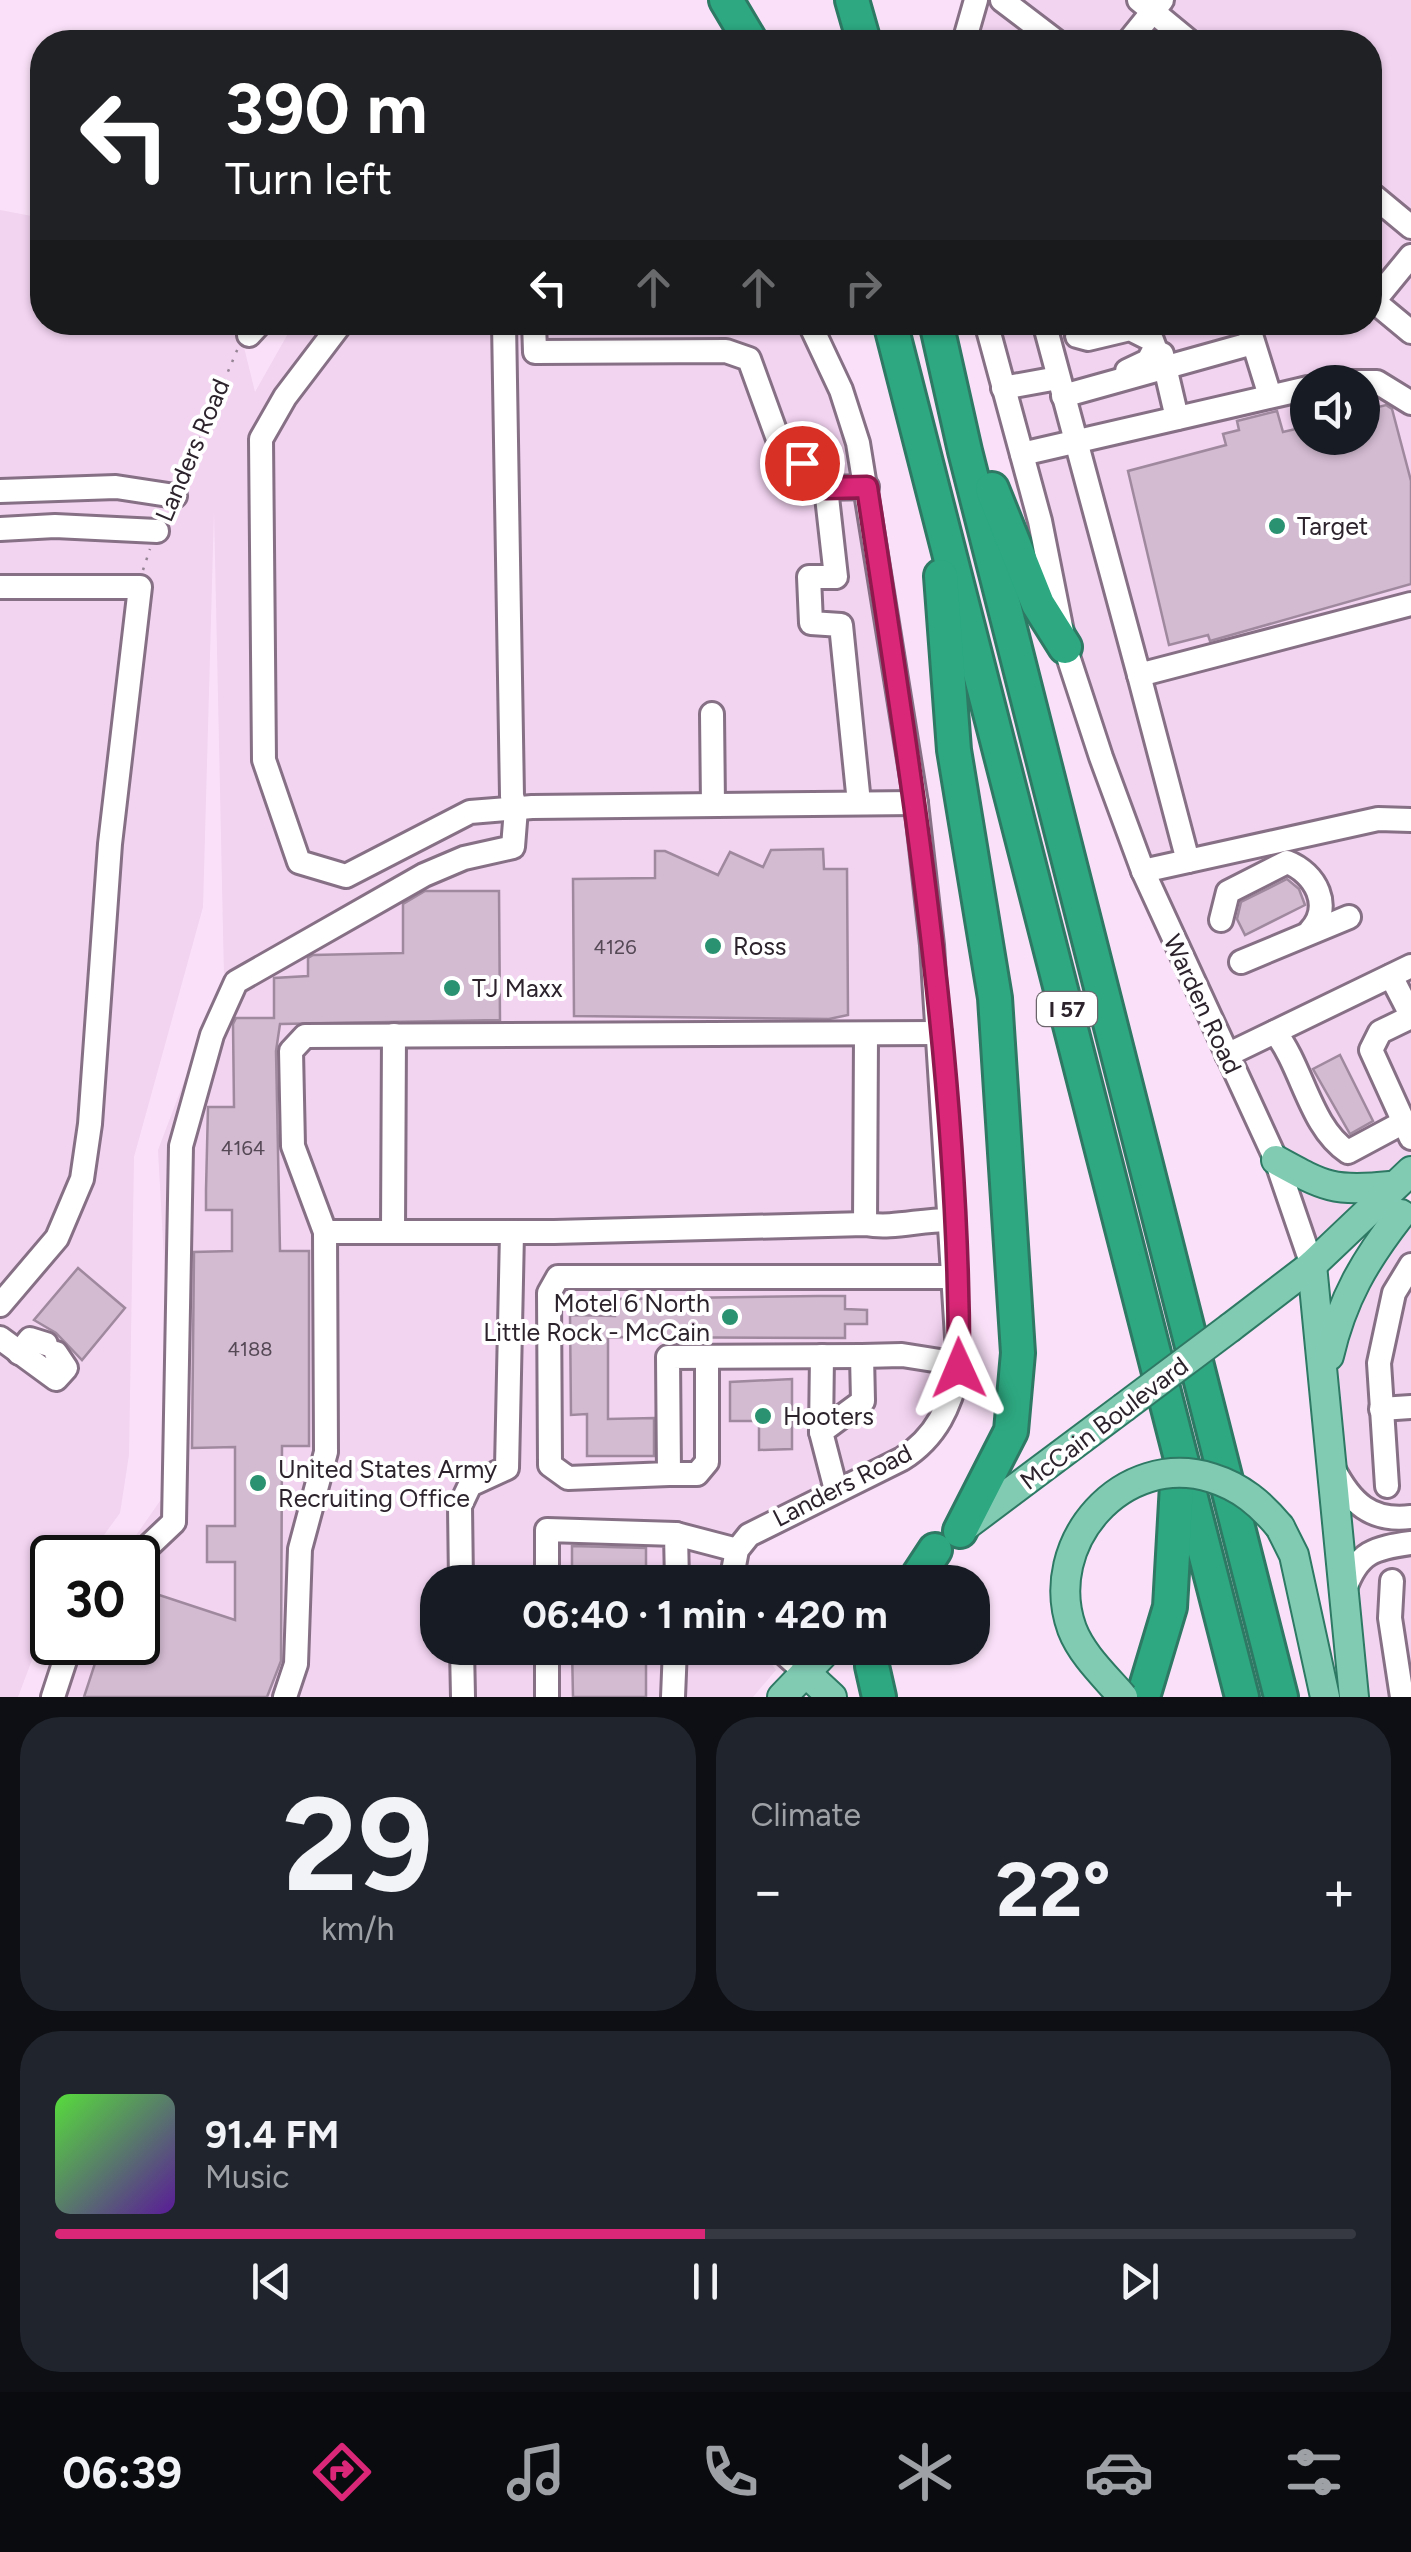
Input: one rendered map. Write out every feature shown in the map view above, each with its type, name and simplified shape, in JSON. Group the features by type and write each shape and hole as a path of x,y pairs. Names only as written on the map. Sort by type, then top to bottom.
{"highway":[{"path":"726,0 744,30"},
{"path":"852,0 861,30"},
{"name":"I 57","path":"893,335 1242,1697"},
{"name":"I 57","path":"939,335 1281,1697"},
{"path":"951,388 1038,604 1066,647"},
{"path":"927,1565 947,1540 1011,1431 1018,1353 999,1044 954,750 936,497"},
{"path":"1143,1697 1160,1649 1174,1579 1178,1445"},
{"path":"872,1665 880,1697"}],"main road":[{"path":"1276,1160 1322,1185 1342,1190 1401,1179"},
{"name":"McCain Boulevard","path":"1312,1266 1401,1179"},
{"name":"McCain Boulevard","path":"918,1565 1312,1266 1406,1210"},
{"path":"1324,1382 1345,1298 1368,1255 1406,1210"},
{"name":"Warden Road","path":"1312,1266 1354,1697"},
{"path":"1122,1697 1088,1657 1074,1633 1063,1577 1071,1551 1090,1518 1134,1484 1157,1477 1196,1475 1244,1492 1280,1526 1294,1555 1325,1697"},
{"path":"782,1697 812,1665"},
{"path":"805,1672 832,1697"}],"street":[{"path":"967,30 976,0"},
{"path":"1002,0 1043,30"},
{"path":"1135,30 1151,4 1178,30"},
{"path":"1382,203 1411,227"},
{"path":"1382,289 1411,256"},
{"path":"1382,308 1411,332"},
{"path":"332,335 285,397 261,438 264,760 299,862 346,876 470,812 916,802"},
{"path":"160,1535 174,1522 181,1146 212,1034 236,982 424,875 464,858 513,847 516,809 512,796 504,335"},
{"path":"534,335 535,352"},
{"name":"Landers Road","path":"737,1550 765,1524 902,1459 922,1443 946,1413 959,1364 940,1033 916,802 867,487 851,416 815,335"},
{"name":"Warden Road","path":"990,335 1022,454 1066,647 1144,871 1276,1160 1312,1266"},
{"path":"1048,335 1188,861"},
{"path":"1067,335 1088,339 1105,335"},
{"path":"1065,389 1138,368 1148,361 1155,348 1152,340 1142,335"},
{"path":"1156,335 1176,418"},
{"path":"1004,388 1065,389 1165,368 1245,335"},
{"path":"1251,335 1270,396"},
{"path":"504,352 737,354 749,360 778,438 826,488 836,577 810,576 810,623 840,625 858,804"},
{"path":"1380,384 1411,402"},
{"path":"1022,454 1290,392"},
{"path":"114,529 116,487"},
{"path":"0,490 116,487 175,496"},
{"path":"826,488 867,487"},
{"path":"0,529 158,531"},
{"path":"0,587 140,587 110,844 90,1124 82,1178 56,1238 0,1305"},
{"path":"1139,675 1411,604"},
{"path":"712,714 713,805"},
{"path":"1144,871 1188,861 1283,853 1378,819 1411,820"},
{"path":"1221,920 1228,892 1283,853"},
{"path":"1283,853 1305,874 1324,904 1324,912 1310,930"},
{"path":"1241,962 1349,917"},
{"path":"1227,1056 1275,1032 1401,971 1411,1016 1380,1032 1371,1050 1407,1130 1348,1152 1332,1142 1288,1048 1275,1032"},
{"path":"284,1697 296,1664 300,1549 326,1452 324,1232 293,1146 291,1051 305,1036 940,1033"},
{"path":"393,1230 394,1035"},
{"path":"865,1224 866,1035"},
{"path":"324,1232 865,1224 892,1229 918,1219 952,1220"},
{"path":"461,1565 460,1506 470,1485 508,1468 512,1232"},
{"path":"1387,1486 1379,1363 1394,1293 1411,1265"},
{"path":"707,1357 707,1462 697,1474 568,1478 550,1466 548,1358 553,1280 558,1277 956,1277"},
{"path":"30,1339 51,1349 66,1368 56,1379 9,1345 30,1339"},
{"path":"669,1474 668,1357 902,1355 959,1364"},
{"path":"822,1356 821,1432 836,1490"},
{"path":"821,1432 863,1400 862,1356"},
{"path":"1381,1408 1411,1407"},
{"path":"1332,1465 1353,1498 1373,1516 1388,1520 1411,1517"},
{"path":"547,1565 547,1530 676,1534 737,1550 734,1565"},
{"path":"676,1534 677,1565"},
{"path":"1344,1592 1361,1556 1373,1548 1411,1543"},
{"path":"1392,1582 1390,1618 1402,1697"},
{"path":"53,1697 64,1665"},
{"path":"462,1665 463,1697"},
{"path":"546,1697 547,1665"},
{"path":"673,1697 674,1665"},
{"path":"797,1665 805,1672"}],"path":[{"name":"Landers Road","path":"175,496 226,370 251,335"},
{"name":"Landers Road","path":"140,587 158,531"}],"shaded area":[{"path":"985,0 1411,0 1411,1176 1312,1265 1128,831 989,335 1382,335 1382,30 972,30"},
{"path":"0,210 30,216 30,335 241,335 255,392 287,335 808,335 842,399 912,829 952,1331 945,1413 849,1485 748,1527 733,1565 420,1565 420,1665 772,1665 776,1670 753,1697 63,1697 75,1665 160,1665 160,1535 136,1535 176,1478 158,1150 224,976 214,511 203,907 134,1157 129,1455 120,1513 104,1535 30,1535 30,1665 18,1697 0,1697"},
{"path":"1411,1207 1411,1697 1354,1697 1323,1382 1345,1297"}],"building":[{"name":"Target","path":"1380,406 1392,409 1411,481 1411,584 1210,641 1208,635 1169,645 1128,471 1226,445 1223,434 1239,430 1237,421 1277,411 1283,432 1290,430 1290,455 1380,455"},
{"path":"823,849 824,869 847,869 848,1015 829,1019 574,1016 573,879 655,878 655,851 665,851 718,875 730,852 763,867 771,850"},
{"path":"1287,879 1299,889 1305,905 1245,935 1237,919 1241,902"},
{"path":"425,891 499,891 500,1020 280,1024 276,1051 280,1251 309,1251 309,1446 282,1446 281,1661 267,1697 84,1697 94,1665 160,1665 160,1595 235,1620 235,1562 207,1562 207,1526 235,1526 235,1447 192,1448 194,1252 232,1251 232,1210 206,1210 206,1190 208,1107 234,1107 233,1024 236,1018 274,1018 274,978 308,976 308,958 313,955 403,953 403,904"},
{"path":"1340,1055 1373,1121 1350,1134 1313,1069"},
{"path":"78,1268 125,1308 82,1360 56,1333 34,1320"},
{"path":"845,1296 845,1309 867,1310 867,1324 845,1324 845,1338 608,1337 608,1419 654,1418 654,1456 587,1456 587,1414 571,1415 570,1315 615,1316 615,1299"},
{"name":"Hooters","path":"792,1379 792,1449 759,1450 759,1421 730,1421 730,1382"},
{"path":"572,1546 646,1548 646,1565 572,1565"},
{"path":"572,1665 646,1665 646,1697 573,1697"}],"place":[{"name":"Target","path":"1277,526"},
{"name":"Ross","path":"713,946"},
{"name":"TJ Maxx","path":"452,988"},
{"name":"Motel 6 North Little Rock - McCain","path":"730,1317"},
{"name":"Hooters","path":"763,1416"},
{"name":"United States Army Recruiting Office","path":"258,1483"}],"route":[{"path":"802,463 826,488 867,487 916,802 935,973 959,1368"}]}
